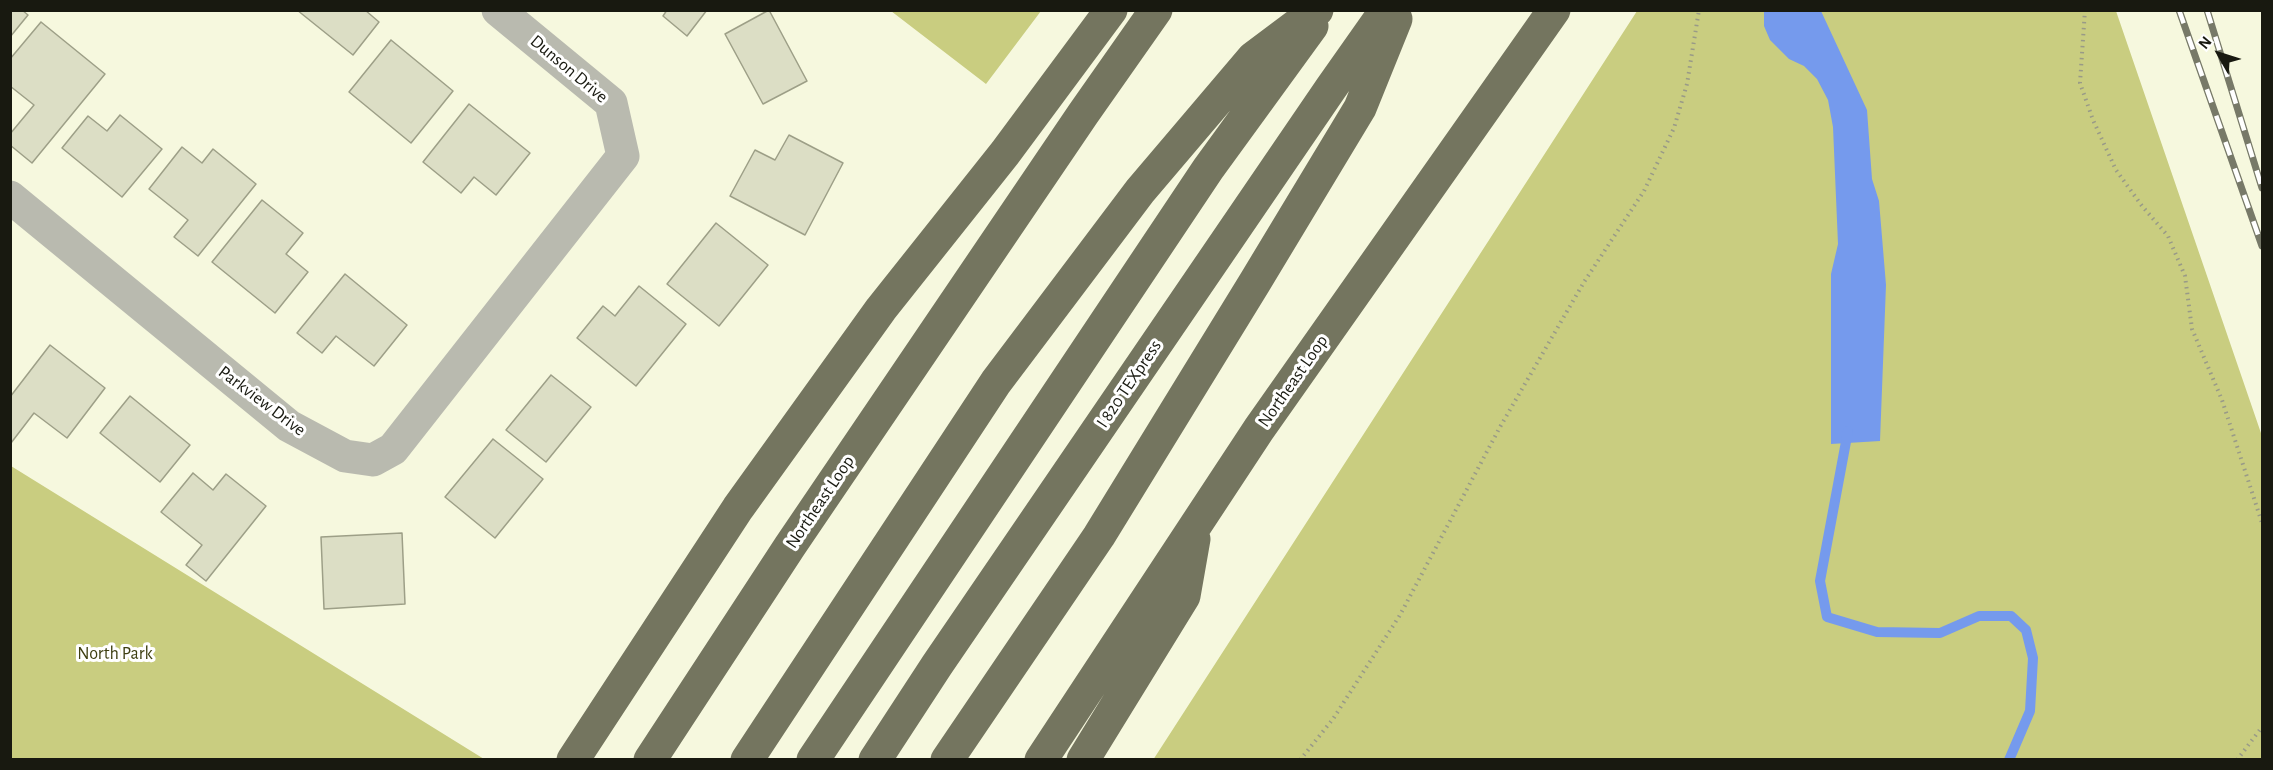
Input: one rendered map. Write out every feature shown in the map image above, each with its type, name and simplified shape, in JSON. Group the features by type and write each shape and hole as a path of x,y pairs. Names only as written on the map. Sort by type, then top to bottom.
{"highway":[{"path":"573,759 738,508 880,309 1005,153 1111,10"},
{"name":"Northeast Loop","path":"650,759 790,546 1156,10"},
{"path":"747,759 996,382 1140,191 1253,58 1317,10"},
{"path":"813,759 1208,169 1324,10"},
{"name":"I 820 TEXpress","path":"875,759 1386,10"},
{"path":"947,759 1099,536 1267,262 1360,108 1400,10"},
{"name":"Northeast Loop","path":"1041,759 1259,429 1554,10"},
{"path":"1083,759 1184,597 1197,525"}],"street":[{"name":"Dunson Drive","path":"498,10 611,103 620,141"},
{"name":"Parkview Drive","path":"10,197 289,426 345,456 373,460 393,449 623,156 620,141"}],"path":[{"path":"1300,759 1333,719 1400,615 1500,428 1584,282 1644,191 1677,117 1687,84 1699,10"},
{"path":"2085,10 2080,83 2093,120 2116,170 2142,206 2168,236 2185,276 2192,329 2222,400 2262,523"},
{"path":"2237,759 2262,727"}],"green space":[{"path":"891,11 1041,11 986,84"},
{"path":"1637,11 2116,11 2262,436 2262,759 1153,760"},
{"name":"North Park","path":"11,466 484,759 11,759"}],"water":[{"path":"1764,11 1821,11 1867,110 1872,179 1879,201 1886,285 1880,441 1831,444 1831,274 1838,244 1833,127 1828,100 1817,79 1804,66 1789,59 1770,40 1764,26"}],"building":[{"path":"10,10 22,10 28,15 10,37"},
{"path":"297,10 365,10 379,22 353,55"},
{"path":"667,10 707,10 687,36 663,16"},
{"path":"769,10 807,81 763,104 725,34"},
{"path":"41,22 105,74 32,163 10,145 10,134 34,105 10,86 10,59"},
{"path":"391,40 453,91 411,143 349,92"},
{"path":"469,104 530,153 496,195 474,177 461,193 423,162"},
{"path":"120,115 162,149 122,197 62,148 88,116 107,131"},
{"path":"789,135 843,163 805,235 730,196 755,150 775,160"},
{"path":"182,147 202,163 213,149 256,184 198,256 174,237 188,220 149,189"},
{"path":"262,200 303,233 286,254 308,272 275,313 212,262"},
{"path":"716,223 768,265 719,326 667,284"},
{"path":"345,274 407,325 374,366 336,336 322,353 297,333"},
{"path":"639,286 686,324 636,386 577,338 603,306 615,316"},
{"path":"50,345 105,388 67,438 34,413 11,443 10,397"},
{"path":"551,375 591,407 546,462 506,430"},
{"path":"130,396 190,445 160,482 100,433"},
{"path":"493,439 543,479 495,538 445,497"},
{"path":"193,473 213,490 226,474 266,506 206,581 186,565 202,545 161,512"},
{"path":"402,533 405,604 324,609 321,537"}],"waterway":[{"path":"1848,431 1820,581 1827,617 1877,632 1940,633 1979,616 2011,616 2026,630 2033,658 2030,711 2009,760"}],"railway":[{"path":"2179,10 2262,246"},
{"path":"2207,10 2262,188"}]}
